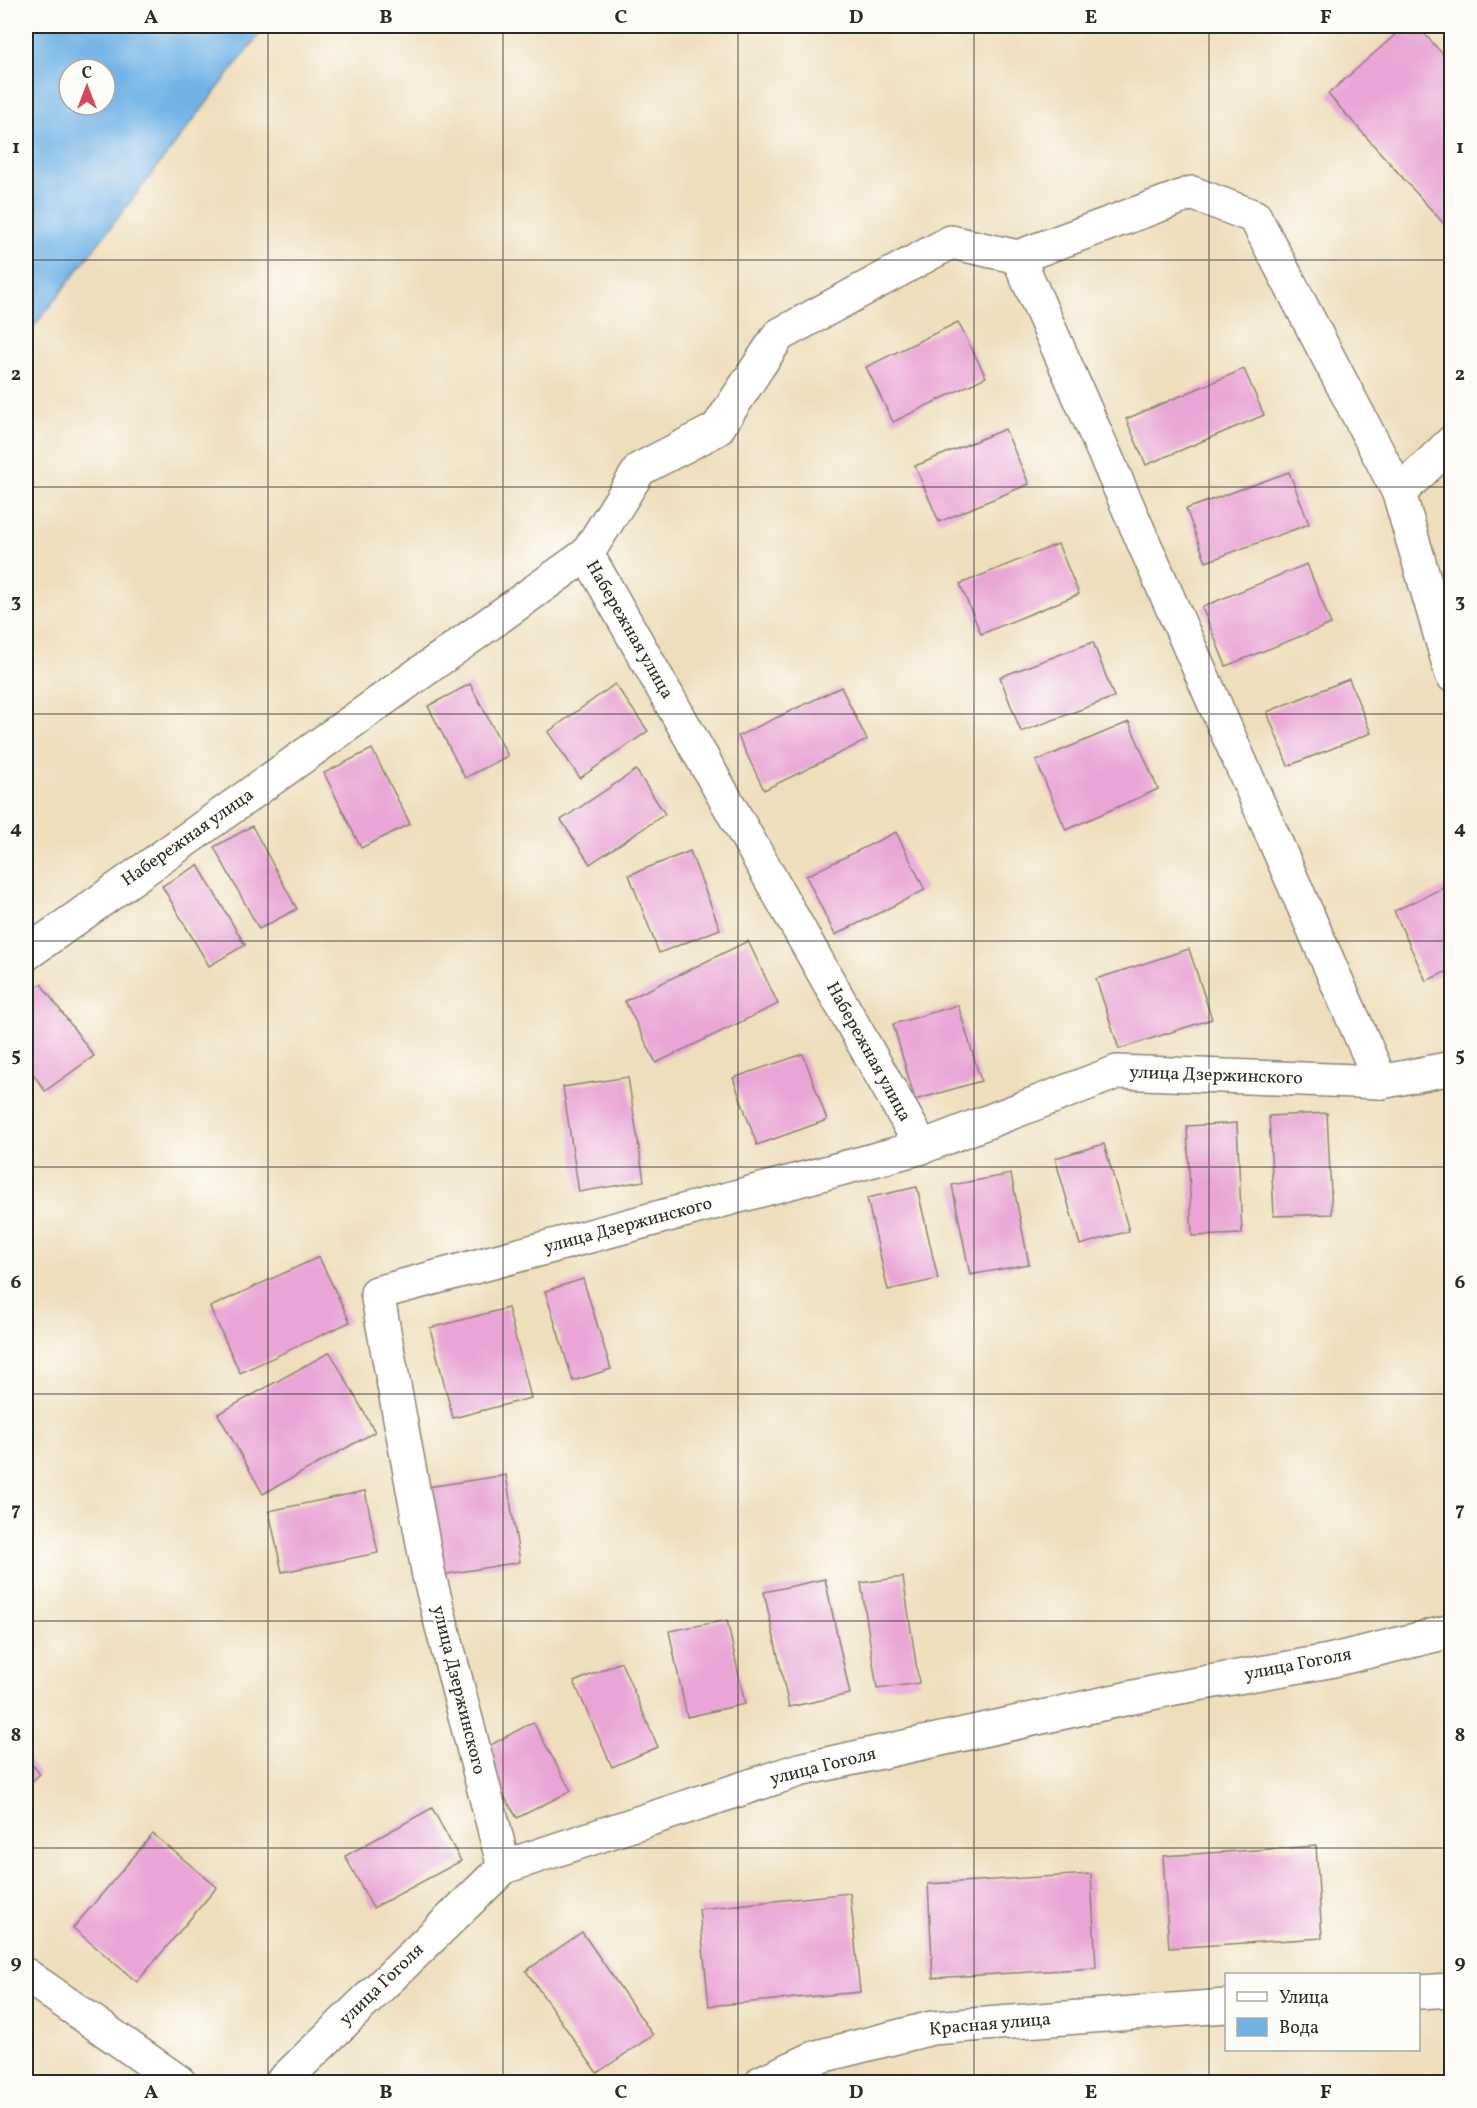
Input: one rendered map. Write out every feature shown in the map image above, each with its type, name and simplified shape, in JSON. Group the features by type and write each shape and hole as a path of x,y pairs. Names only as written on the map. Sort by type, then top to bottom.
{"street":[{"path":"587,554 640,469 717,429 779,335 951,242 1018,257 1192,193 1255,217 1399,494 1452,675"},
{"path":"1018,257 1381,1082"},
{"path":"1399,494 1452,442"},
{"name":"Набережная улица","path":"26,954 587,554 922,1147"},
{"name":"улица Дзержинского","path":"504,1867 429,1576 377,1293 922,1147 1117,1072 1381,1082 1452,1068"},
{"name":"улица Гоголя","path":"282,2082 504,1867 800,1770 1174,1688 1329,1660 1452,1631"},
{"path":"26,1975 178,2082"},
{"path":"1420,1992 1452,1990"},
{"name":"Красная улица","path":"762,2082 817,2057 932,2028 1225,2007"}],"water":[{"path":"26,26 266,26 26,337"}],"building":[{"path":"1405,26 1417,26 1452,64 1452,233 1328,94"},
{"path":"958,322 986,377 893,422 866,367"},
{"path":"1244,369 1264,415 1146,465 1126,419"},
{"path":"1005,429 1029,484 939,522 915,466"},
{"path":"1289,472 1309,524 1206,562 1186,509"},
{"path":"1058,544 1079,594 981,634 960,584"},
{"path":"1307,564 1331,624 1226,666 1202,607"},
{"path":"1093,642 1114,697 1021,732 1000,677"},
{"path":"1349,679 1371,733 1288,766 1267,712"},
{"path":"470,684 508,756 465,778 428,706"},
{"path":"615,684 648,731 580,778 548,732"},
{"path":"841,687 867,740 764,790 738,736"},
{"path":"1129,722 1158,789 1066,830 1036,761"},
{"path":"372,749 410,824 361,848 324,773"},
{"path":"636,770 665,814 590,864 561,820"},
{"path":"252,826 297,909 259,929 214,847"},
{"path":"896,832 925,890 835,935 806,876"},
{"path":"690,851 720,929 659,953 629,875"},
{"path":"198,865 245,945 209,966 162,886"},
{"path":"1447,886 1452,896 1452,969 1426,981 1394,911"},
{"path":"748,941 778,1004 656,1063 625,1001"},
{"path":"1189,949 1212,1019 1119,1049 1096,979"},
{"path":"41,984 94,1056 45,1091 26,1064 26,995"},
{"path":"958,1005 981,1081 915,1100 893,1024"},
{"path":"803,1054 827,1120 757,1145 733,1078"},
{"path":"628,1077 644,1181 579,1192 563,1087"},
{"path":"1327,1113 1332,1214 1274,1216 1269,1116"},
{"path":"1237,1123 1242,1234 1192,1236 1187,1126"},
{"path":"1104,1144 1129,1231 1080,1245 1055,1158"},
{"path":"1011,1174 1029,1264 970,1275 952,1185"},
{"path":"917,1187 938,1279 888,1290 867,1198"},
{"path":"319,1257 350,1322 240,1373 210,1307"},
{"path":"583,1279 611,1369 573,1381 545,1291"},
{"path":"508,1308 531,1398 453,1418 430,1328"},
{"path":"330,1352 375,1432 263,1494 218,1414"},
{"path":"506,1475 520,1562 442,1575 428,1487"},
{"path":"365,1491 378,1553 282,1572 269,1511"},
{"path":"903,1577 919,1683 877,1689 861,1583"},
{"path":"825,1579 850,1694 789,1707 764,1592"},
{"path":"727,1620 745,1704 687,1717 669,1631"},
{"path":"621,1662 658,1747 612,1767 574,1682"},
{"path":"533,1722 571,1791 517,1818 478,1752"},
{"path":"26,1757 40,1774 26,1787"},
{"path":"432,1808 461,1861 373,1908 345,1856"},
{"path":"153,1834 217,1887 137,1982 73,1928"},
{"path":"1316,1846 1322,1938 1169,1948 1163,1856"},
{"path":"1091,1874 1096,1968 933,1978 928,1884"},
{"path":"850,1893 860,1992 709,2006 699,1909"},
{"path":"582,1932 653,2035 597,2073 526,1971"}]}
